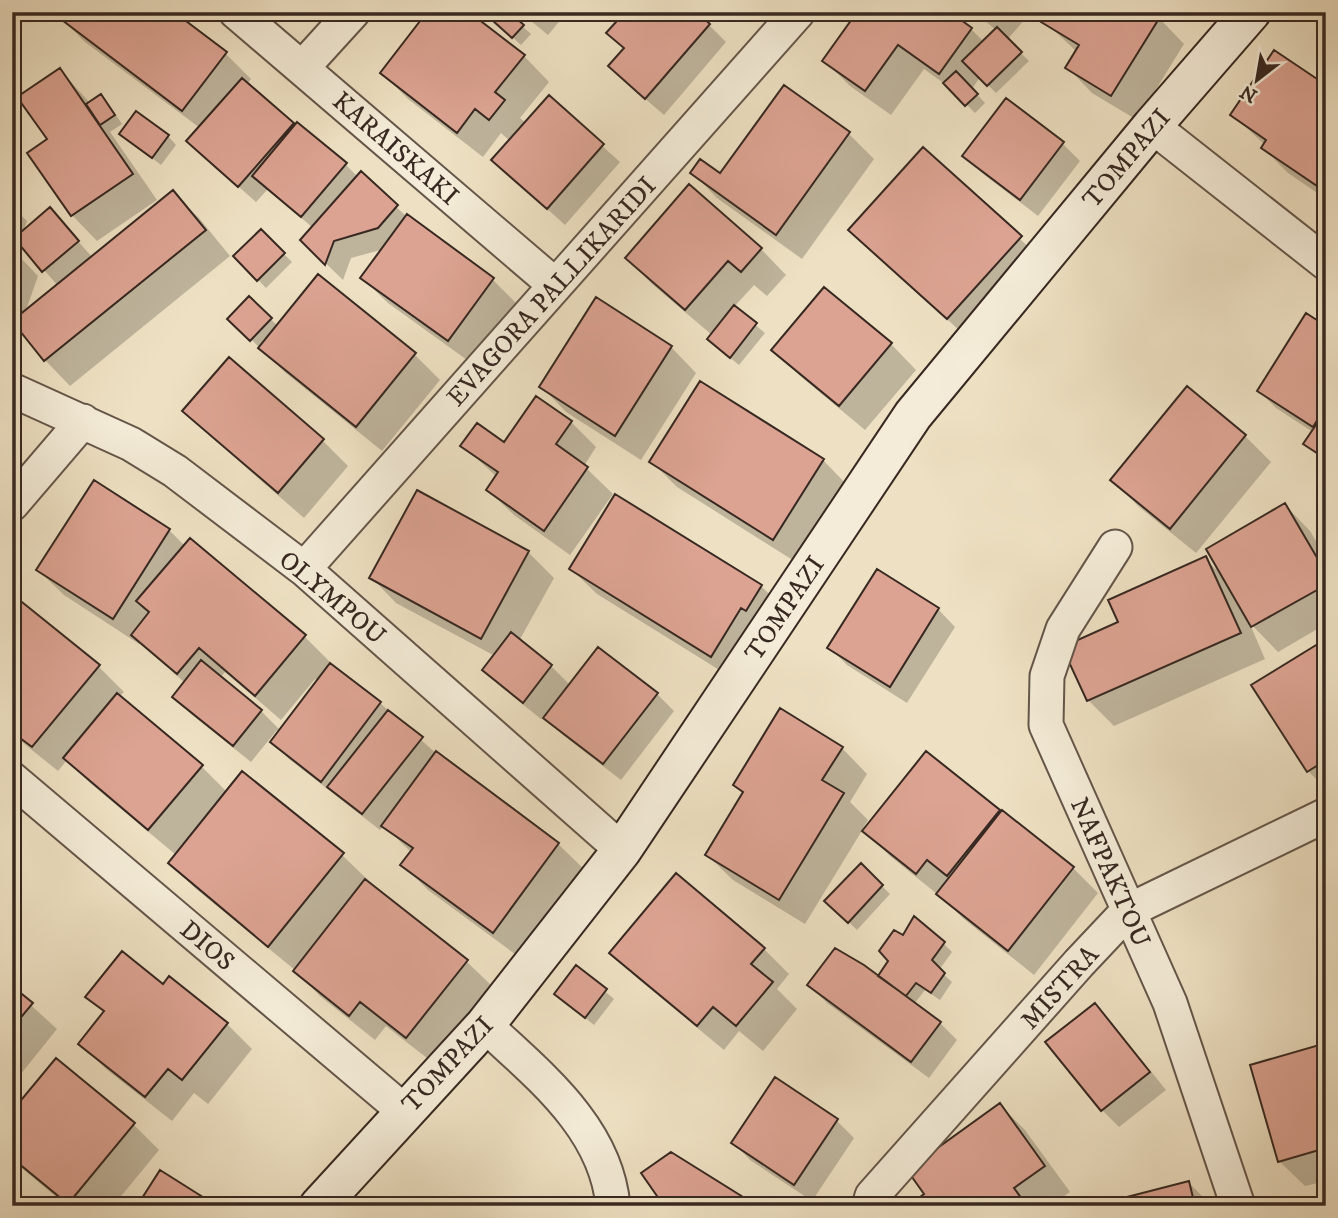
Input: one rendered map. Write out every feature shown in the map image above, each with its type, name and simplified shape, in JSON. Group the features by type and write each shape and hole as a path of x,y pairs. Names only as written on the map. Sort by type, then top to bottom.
{"street":[{"name":"KARAISKAKI","path":"236,12 555,285"},
{"path":"302,68 353,12"},
{"name":"EVAGORA PALLIKARIDI","path":"304,569 798,12"},
{"name":"TOMPAZI","path":"319,1206 485,1025 622,850 913,415 1152,125 1251,12"},
{"path":"1152,125 1326,263"},
{"name":"OLYMPOU","path":"12,390 131,444 175,471 304,569 622,850"},
{"path":"12,504 83,421"},
{"name":"NAFPAKTOU","path":"1115,547 1063,629 1047,676 1046,725 1170,1003 1238,1206"},
{"name":"DIOS","path":"12,779 404,1111"},
{"name":"MISTRA","path":"870,1201 1079,962 1128,911 1326,815"},
{"path":"485,1025 562,1098 586,1130 607,1176 613,1206"}],"building":[{"path":"61,12 174,12 227,52 182,111 58,17"},
{"path":"427,12 469,12 525,55 495,92 505,100 489,120 475,109 457,133 380,73"},
{"path":"483,12 509,12 524,25 512,38"},
{"path":"625,12 697,12 710,24 645,99 608,66 624,48 606,33"},
{"path":"857,12 950,12 972,28 939,74 898,45 865,91 822,61"},
{"path":"1047,12 1152,12 1160,17 1111,96 1065,68 1079,45 1041,22"},
{"path":"997,27 1022,52 987,86 962,61"},
{"path":"1274,50 1326,85 1326,192 1261,148 1266,140 1230,115"},
{"path":"60,68 133,174 71,216 27,153 47,139 17,97"},
{"path":"956,71 978,94 965,106 943,83"},
{"path":"242,78 294,123 238,187 186,141"},
{"path":"784,85 850,132 776,235 690,173 700,159 720,173"},
{"path":"101,94 115,115 100,125 86,104"},
{"path":"549,95 604,144 547,209 491,160"},
{"path":"1006,98 1064,142 1020,200 962,156"},
{"path":"136,111 169,135 152,158 119,134"},
{"path":"297,122 347,163 301,217 252,176"},
{"path":"923,147 1022,236 947,319 848,230"},
{"path":"361,171 398,205 378,228 334,241 325,265 300,240"},
{"path":"689,184 762,248 741,272 728,261 685,310 625,258"},
{"path":"173,190 206,230 44,361 12,321"},
{"path":"50,207 79,241 42,272 14,238"},
{"path":"407,214 494,278 448,341 360,278"},
{"path":"261,229 285,253 257,281 233,256"},
{"path":"318,274 416,353 356,427 258,348"},
{"path":"824,287 892,343 839,406 771,350"},
{"path":"249,296 272,318 250,341 227,319"},
{"path":"596,297 672,346 615,436 539,387"},
{"path":"734,305 757,323 730,358 707,339"},
{"path":"1306,313 1326,326 1326,406 1313,427 1257,391"},
{"path":"229,357 324,439 278,493 182,411"},
{"path":"700,381 824,459 773,540 649,462"},
{"path":"1187,386 1246,435 1170,529 1110,480"},
{"path":"536,396 572,421 556,444 588,467 544,531 486,490 498,472 460,446 477,423 504,442"},
{"path":"1326,410 1326,459 1303,444"},
{"path":"94,480 170,529 113,619 36,570"},
{"path":"417,490 529,551 481,639 369,578"},
{"path":"615,494 762,585 746,611 741,608 711,657 569,569"},
{"path":"1285,503 1326,573 1326,585 1251,627 1206,549"},
{"path":"190,538 306,635 255,696 199,648 177,674 131,635 149,612 136,601"},
{"path":"1206,556 1241,633 1087,701 1062,647 1118,622 1108,600"},
{"path":"877,569 939,608 890,687 827,648"},
{"path":"12,594 100,665 32,747 12,732"},
{"path":"511,632 552,665 523,703 482,670"},
{"path":"1326,639 1326,760 1307,772 1251,685"},
{"path":"598,647 658,693 603,764 543,718"},
{"path":"201,660 262,710 233,746 172,697"},
{"path":"330,663 381,702 321,782 270,742"},
{"path":"117,693 203,765 148,830 63,758"},
{"path":"780,708 843,747 822,780 844,793 779,900 705,855 743,792 733,785"},
{"path":"388,710 423,737 362,814 327,787"},
{"path":"436,751 559,843 493,933 400,865 413,848 381,826"},
{"path":"926,751 1000,810 947,876 927,860 916,874 862,831"},
{"path":"242,771 344,853 268,947 168,863"},
{"path":"1002,810 1074,867 1008,951 936,894"},
{"path":"861,863 883,885 848,923 824,901"},
{"path":"676,873 765,948 751,964 773,982 736,1026 713,1007 697,1026 609,953"},
{"path":"365,879 468,960 406,1038 360,1002 349,1016 293,971"},
{"path":"914,916 945,942 932,960 945,973 931,993 916,983 906,996 878,976 888,961 879,951 894,930 903,935"},
{"path":"835,948 864,965 941,1022 911,1062 807,985"},
{"path":"122,951 163,984 169,976 228,1023 182,1080 168,1069 145,1097 78,1044 104,1011 85,997"},
{"path":"576,965 607,989 585,1018 554,994"},
{"path":"12,986 33,1003 12,1028"},
{"path":"1095,1003 1150,1072 1101,1111 1045,1042"},
{"path":"1326,1043 1326,1148 1278,1162 1250,1065"},
{"path":"56,1058 135,1123 68,1204 12,1158 12,1111"},
{"path":"775,1077 838,1119 794,1185 731,1143"},
{"path":"1000,1103 1045,1166 1014,1188 1027,1206 908,1206 924,1194 907,1170"},
{"path":"671,1152 743,1197 749,1206 651,1206 657,1196 641,1173"},
{"path":"160,1170 217,1206 137,1206"},
{"path":"1189,1181 1195,1206 1092,1206"}]}
